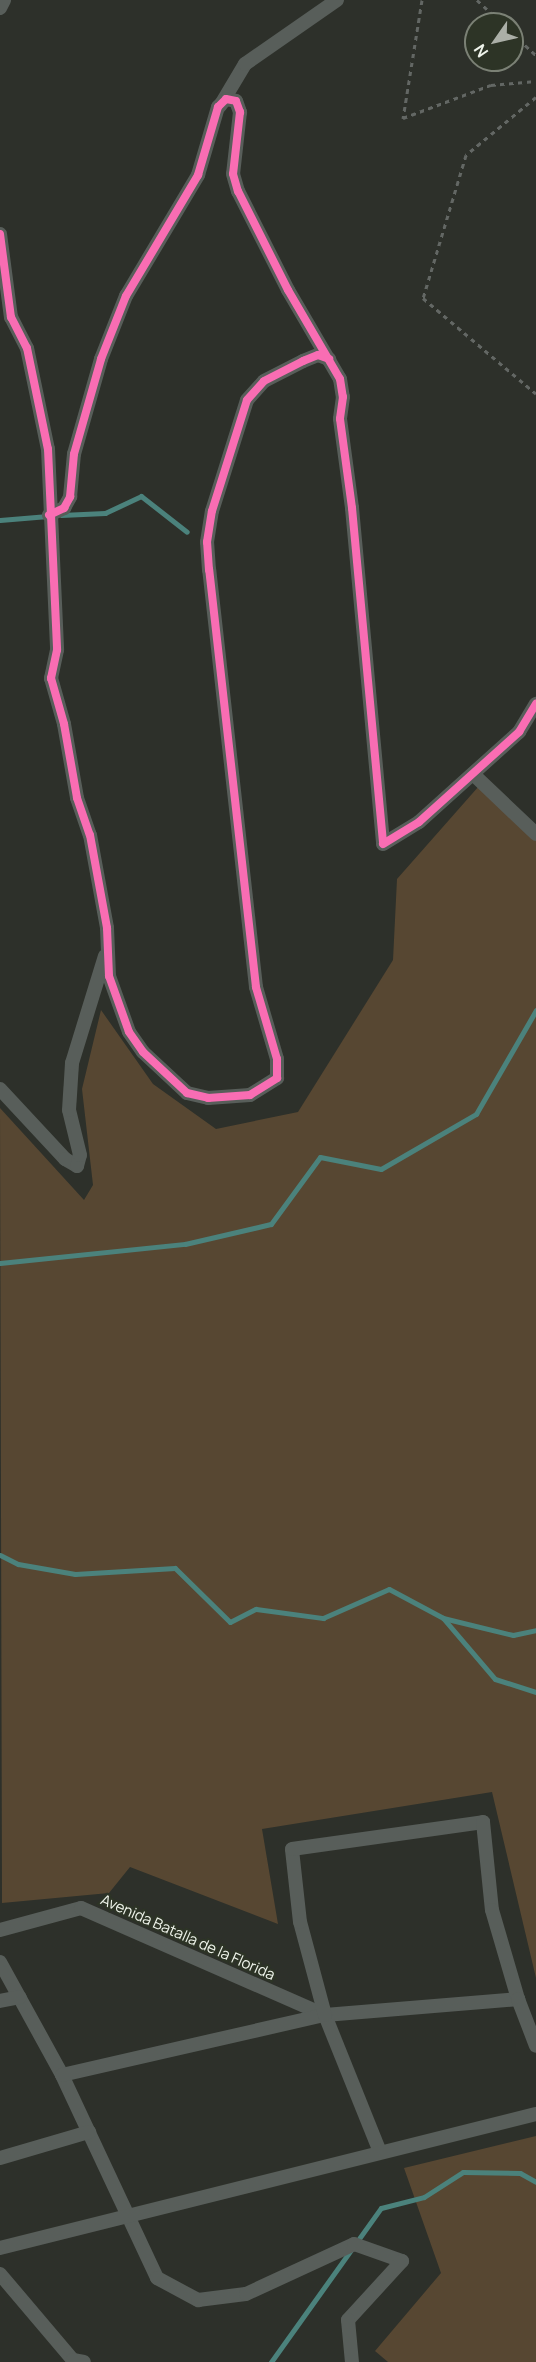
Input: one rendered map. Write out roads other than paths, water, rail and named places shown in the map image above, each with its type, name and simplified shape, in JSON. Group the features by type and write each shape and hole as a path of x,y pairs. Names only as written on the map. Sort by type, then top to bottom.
{"street":[{"path":"0,8 4,0"},
{"path":"49,515 64,508 69,497 74,454 100,359 122,307 198,175 218,107 245,64 337,0"},
{"path":"218,107 226,99 236,101 240,112 233,174 238,191 288,290 340,379 343,397 340,418 352,508 383,844 419,822 519,732 536,704"},
{"path":"0,234 9,306 27,348 48,449 49,515 57,650 51,678 64,723 76,798 90,835 108,949 109,976 129,1032 170,1080 187,1093 208,1098 250,1095 277,1078 277,1059 256,987 207,542 212,511 247,400 264,381 303,361 318,355 329,359"},
{"path":"473,774 536,834"},
{"path":"0,1081 12,1099 65,1159 77,1166 80,1155 69,1110 72,1064 108,949"},
{"path":"0,1089 12,1099"},
{"path":"380,2152 325,2015 300,1922 292,1849 483,1822 492,1910 518,1999 536,2046"},
{"name":"Avenida Batalla de la Florida","path":"0,1930 81,1908 325,2015"},
{"path":"0,1962 62,2075 157,2278 198,2300 246,2294 354,2244 402,2261 348,2320 352,2362"},
{"path":"0,2001 20,1997"},
{"path":"62,2075 325,2015 518,1999"},
{"path":"0,2248 128,2214 536,2114"},
{"path":"0,2158 89,2132"},
{"path":"0,2274 73,2360 84,2362"}],"waterway":[{"path":"61,515 105,513 141,496 187,532"},
{"path":"0,520 48,516"},
{"path":"0,1263 185,1244 271,1224 320,1157 381,1169 476,1114 536,1010"},
{"path":"0,1555 18,1564 75,1574 175,1568 230,1622 256,1609 323,1618 389,1589 443,1618 513,1635 536,1630"},
{"path":"443,1618 495,1679 536,1692"},
{"path":"271,2362 381,2208 424,2197 463,2172 520,2173 536,2182"}]}
